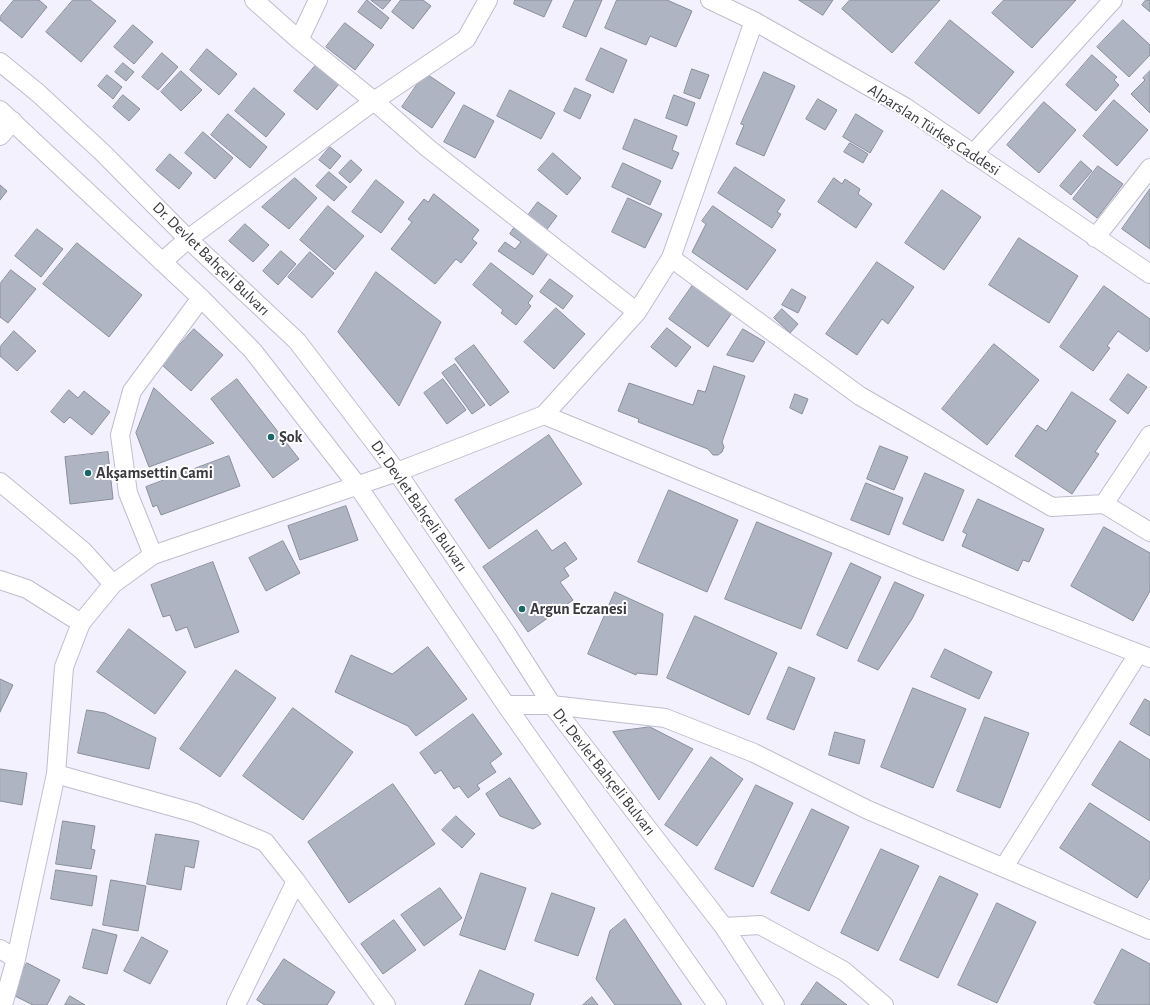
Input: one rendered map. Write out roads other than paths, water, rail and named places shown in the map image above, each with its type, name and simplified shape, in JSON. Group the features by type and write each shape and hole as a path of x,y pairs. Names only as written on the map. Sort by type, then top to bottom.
{"street":[{"path":"254,0 299,40 374,100 429,149 637,312"},
{"path":"299,40 318,0"},
{"path":"162,262 188,239 374,100 466,39 488,0"},
{"name":"Alparslan Türkeş Caddesi","path":"710,0 754,21 905,107 1095,238 1150,274"},
{"path":"973,154 1113,0"},
{"path":"3,1005 16,959 56,774 64,668 81,623 113,584 153,555 397,472 544,414 637,312 671,258 754,21"},
{"name":"Dr. Devlet Bahçeli Bulvarı","path":"0,62 38,93 103,153 188,239 297,341 397,472 552,705 724,927 774,1005"},
{"path":"0,136 7,115 201,298 253,351 357,485 506,706 718,1005"},
{"path":"1095,238 1150,168"},
{"path":"671,258 860,396 1052,507 1104,504 1150,532"},
{"path":"153,555 128,493 120,434 132,391 201,298"},
{"path":"544,414 917,568 1144,656 1004,867"},
{"path":"1104,504 1150,435"},
{"path":"0,482 83,551 113,584"},
{"path":"0,580 27,589 81,623"},
{"path":"506,706 552,705 665,718 754,753 868,810 1150,930"},
{"path":"56,774 195,813 264,842 296,881 386,1005"},
{"path":"236,1005 296,881"},
{"path":"724,927 760,925 844,971 884,1005"},
{"path":"0,949 16,959"}],"place":[{"name":"Şok","path":"271,437"},
{"name":"Akşamsettin Cami","path":"88,473"},
{"name":"Argun Eczanesi","path":"522,609"}]}
